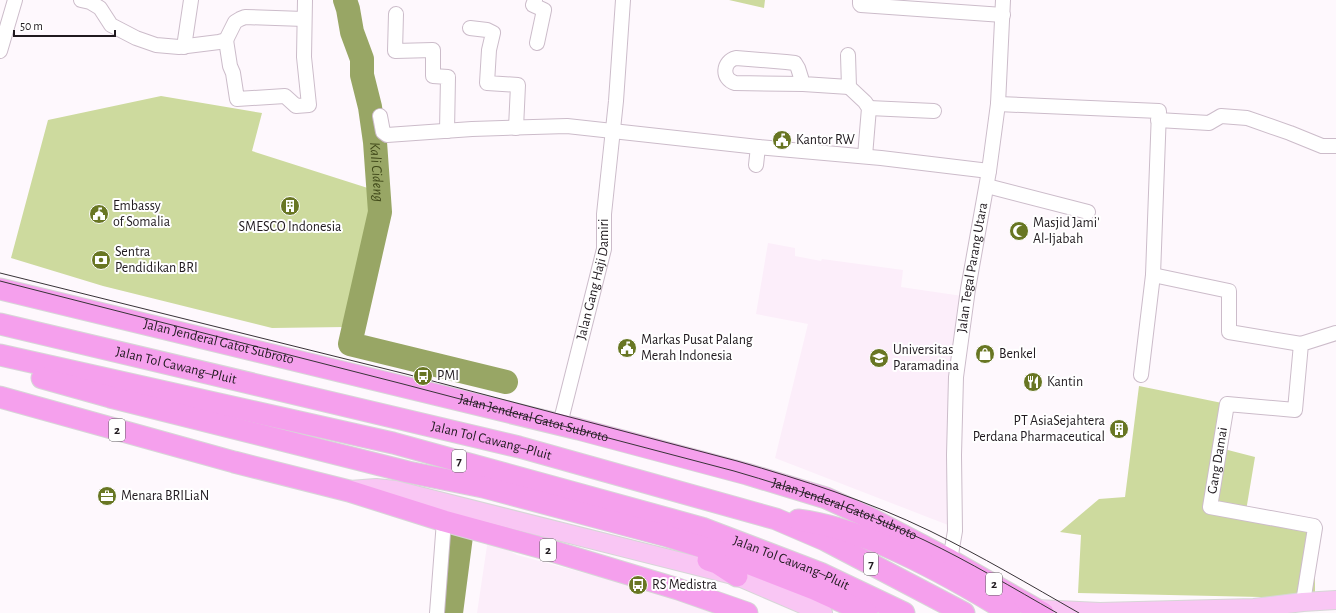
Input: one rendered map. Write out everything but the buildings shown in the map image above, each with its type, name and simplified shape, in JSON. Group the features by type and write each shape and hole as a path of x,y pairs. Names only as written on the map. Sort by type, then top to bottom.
{"highway":[{"name":"Jalan Jenderal Gatot Subroto","path":"0,289 560,424 747,474 826,498 868,517 950,560 1040,611"},
{"name":"Jalan Tol Cawang–Pluit","path":"0,324 519,447 776,519 825,540 964,613"},
{"name":"Jalan Tol Cawang–Pluit","path":"0,355 393,443 702,528 820,573 904,613"},
{"path":"0,367 110,397 408,472 483,487 667,536 724,554 814,589 867,613"},
{"name":"2","path":"0,397 234,462 349,491 444,521 542,548 678,589 747,613"},
{"path":"408,472 468,497 620,532 717,562 742,578"},
{"path":"776,519 800,520 857,534 917,560 971,588 1010,613"}],"main road":[{"path":"349,491 376,488 396,490 742,578 823,613"},
{"path":"1040,611 1100,612 1254,608 1303,602 1336,600"},
{"path":"1236,613 1254,608"}],"street":[{"path":"0,52 15,0"},
{"path":"81,0 96,4 110,25 136,38 156,45 184,47 226,40"},
{"path":"184,47 191,0"},
{"path":"304,19 245,17 240,18 235,22 226,40 237,99 285,96 296,106 309,105 304,57 305,0"},
{"path":"535,0 534,5 544,10 537,43"},
{"name":"Jalan Gang Haji Damiri","path":"560,424 604,250 604,214 619,66 623,0"},
{"path":"860,0 860,4 862,5 1003,15"},
{"name":"Jalan Tegal Parang Utara","path":"950,560 955,531 954,455 956,377 968,289 987,186 998,104 1003,0"},
{"path":"396,14 396,51 433,50 433,76 448,77 448,131"},
{"path":"470,28 488,30 493,33 489,50 487,83 518,85 516,128"},
{"path":"848,55 849,87"},
{"path":"803,84 795,63 736,58 731,59 728,63 725,74 726,78 735,83 803,84 849,87 865,102 869,108 865,156"},
{"path":"998,104 1159,111 1153,275 1141,375"},
{"path":"869,108 934,111"},
{"path":"380,116 383,132 387,135 567,126 758,148 865,156 989,171"},
{"path":"1158,120 1209,123 1221,116 1247,118 1290,132 1322,146 1336,146"},
{"path":"756,165 758,148"},
{"path":"987,186 1088,212"},
{"path":"1153,275 1229,291 1229,332 1301,344 1336,333"},
{"name":"Gang Damai","path":"1301,344 1295,410 1227,404 1210,507 1314,526 1315,528 1303,602"},
{"path":"437,613 444,521"}],"shaded area":[{"name":"Universitas Paramadina","path":"768,243 795,248 795,256 821,261 822,259 903,270 901,287 969,297 948,525 775,458 808,324 756,314"},
{"path":"488,539 517,555 663,594 712,613 477,613"}],"green space":[{"path":"729,0 765,0 764,8"},
{"path":"161,96 262,113 252,151 374,190 362,262 345,327 272,328 103,286 11,258 48,120"},
{"path":"1139,386 1227,404 1224,449 1255,457 1246,511 1315,527 1315,596 1303,598 1078,593 1081,535 1060,532 1099,499 1125,497"}],"waterway":[{"name":"Kali Cideng","path":"345,0 352,32 362,59 362,75 370,107 375,142 380,212 350,344 506,382"},
{"path":"451,613 461,536"}],"tram line":[{"path":"0,273 406,374 737,461 786,476 835,492 907,520 987,561 1079,613"},
{"path":"0,281 403,384 734,471 783,486 854,510 901,529 975,566 1057,613"}],"place":[{"name":"Kantor RW","path":"782,140"},
{"name":"SMESCO Indonesia","path":"290,206"},
{"name":"Embassy of Somalia","path":"99,214"},
{"name":"Masjid Jami' Al-Ijabah","path":"1019,231"},
{"name":"Sentra Pendidikan BRI","path":"101,260"},
{"name":"Markas Pusat Palang Merah Indonesia","path":"627,348"},
{"name":"Benkel","path":"985,354"},
{"name":"Universitas Paramadina","path":"879,358"},
{"name":"PMI","path":"423,376"},
{"name":"Kantin","path":"1033,382"},
{"name":"PT AsiaSejahtera Perdana Pharmaceutical","path":"1119,429"},
{"name":"Menara BRILiaN","path":"107,496"},
{"name":"RS Medistra","path":"638,585"}]}
